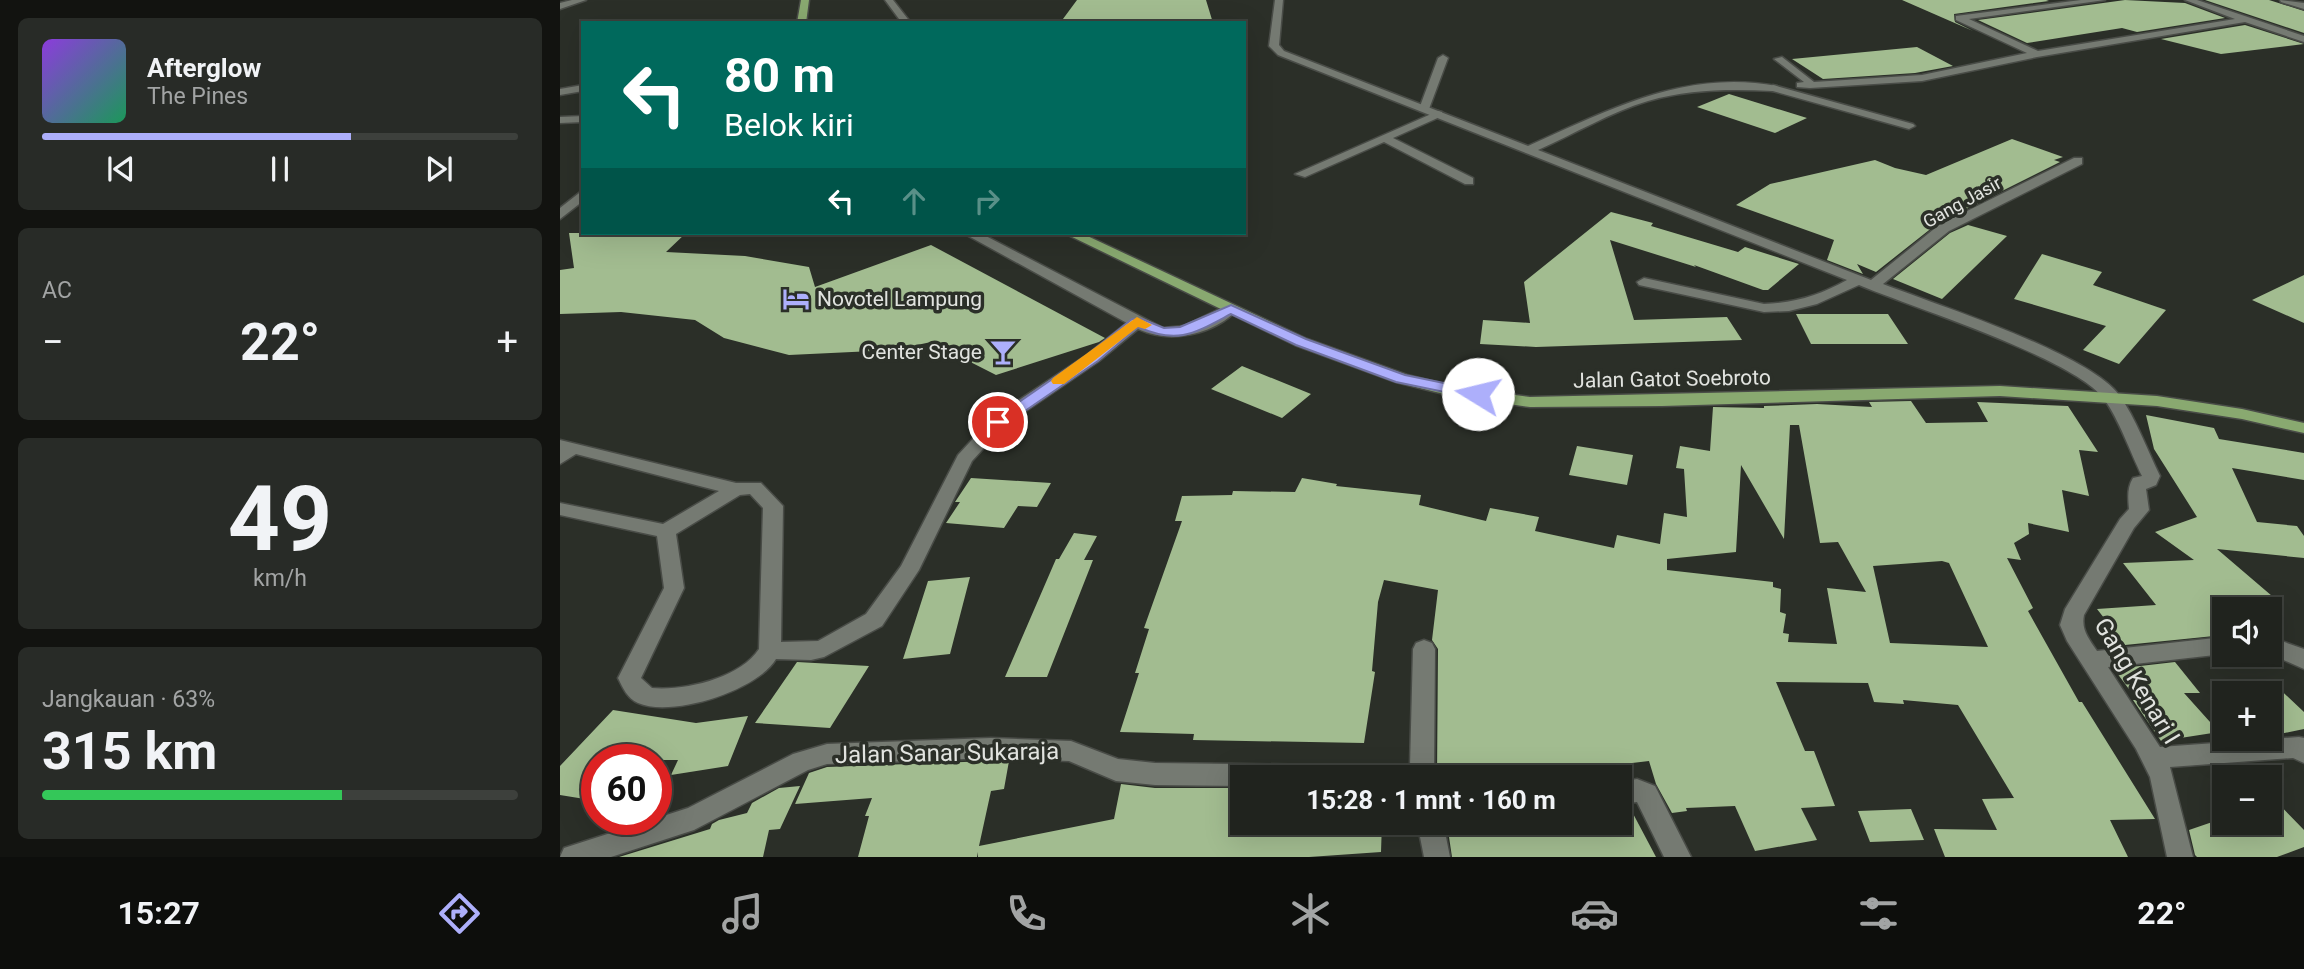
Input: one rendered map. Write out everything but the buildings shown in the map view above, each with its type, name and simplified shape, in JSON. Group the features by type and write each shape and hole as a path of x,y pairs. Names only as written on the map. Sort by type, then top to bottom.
{"main road":[{"path":"801,21 805,0"},
{"name":"Jalan Gatot Soebroto","path":"1075,235 1301,342 1402,379 1452,391 1530,402 2000,391 2112,397 2218,410 2304,428"}],"street":[{"path":"560,6 582,0"},
{"path":"889,0 905,21"},
{"path":"1279,0 1274,46 1281,52 2073,366 2095,380 2112,397"},
{"path":"2037,54 1959,18 2101,0"},
{"path":"2189,0 2304,39"},
{"path":"2284,0 2304,6"},
{"path":"1529,150 1641,100 1667,93 1721,86 1773,88 1922,78 2037,54 2243,20"},
{"path":"1424,109 1443,58"},
{"path":"1779,59 1811,85"},
{"path":"560,92 581,88"},
{"path":"1773,88 1909,126"},
{"path":"1301,174 1438,114"},
{"path":"560,120 581,119"},
{"path":"1385,138 1469,181"},
{"name":"Gang Jasir","path":"1871,287 1944,228 2078,161"},
{"path":"560,215 581,196"},
{"path":"974,235 1162,333 1194,328 1231,309"},
{"path":"1644,282 1765,308 1784,309 1822,300 1856,281"},
{"path":"770,650 811,651 824,648 874,620 909,570 964,458 998,422 1093,358 1137,322"},
{"name":"Gang Kenari I","path":"2112,397 2151,476 2149,481 2140,482 2137,489 2139,510 2127,524 2073,615 2071,625 2145,742 2162,777 2180,857"},
{"path":"564,451 736,489 754,488 773,506 770,650 757,668 732,680 671,698 652,698 635,691 629,678 674,588 666,531"},
{"path":"560,509 666,531 736,489"},
{"path":"2091,660 2212,646"},
{"path":"1422,765 1424,649"},
{"path":"2282,649 2304,660"},
{"path":"2153,758 2299,747 2304,752"},
{"name":"Jalan Sanar Sukaraja","path":"573,857 694,818 802,761 827,754 991,748 1070,751 1116,770 1155,774 1230,775"},
{"path":"1632,791 1646,794 1678,857"},
{"path":"1433,835 1437,857"}],"slow traffic":[{"path":"1058,381 1093,358 1137,322 1145,325"}],"place":[{"name":"Novotel Lampung","path":"796,299"},
{"name":"Center Stage","path":"1003,352"}],"route":[{"path":"998,422 1093,358 1137,322 1162,333 1180,332 1194,328 1231,309 1301,342 1402,379 1478,394"}]}
